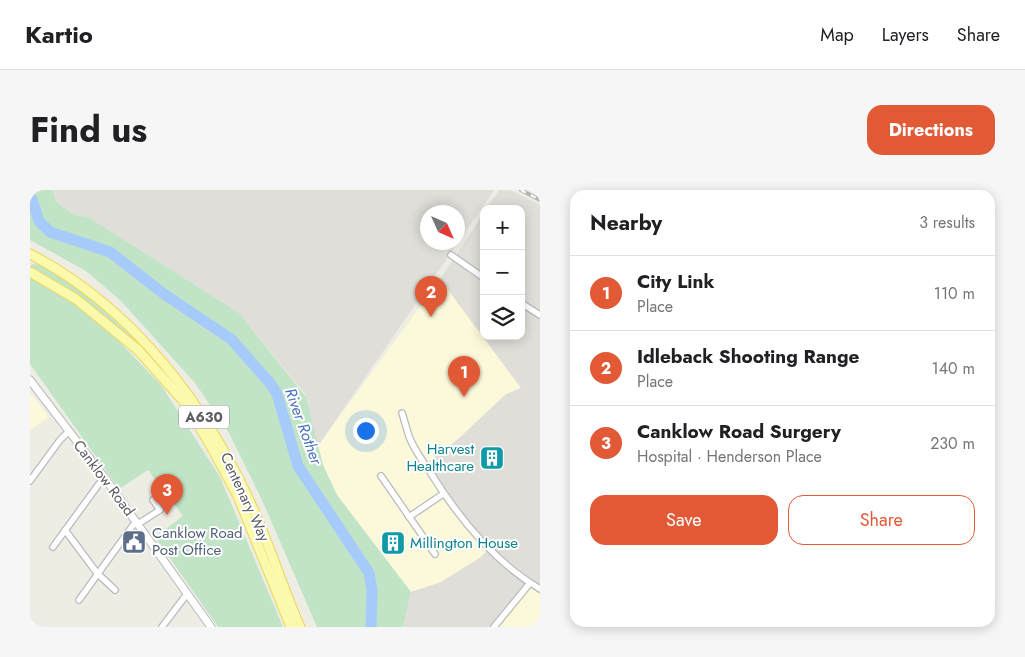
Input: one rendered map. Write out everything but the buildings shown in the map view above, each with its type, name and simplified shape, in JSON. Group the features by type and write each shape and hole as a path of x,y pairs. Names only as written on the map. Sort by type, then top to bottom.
{"main road":[{"name":"Centenary Way","path":"33,257 74,280 115,314 156,356 198,408 220,442 254,511 300,627"},
{"name":"Centenary Way","path":"30,272 76,299 138,350 186,405 238,494 291,627"}],"street":[{"path":"451,255 480,275"},
{"path":"525,306 540,315"},
{"name":"Canklow Road","path":"30,381 104,477 211,627"},
{"path":"402,414 411,440 443,494 489,549 540,589"},
{"path":"30,482 60,440 69,432"},
{"path":"381,476 435,554"},
{"path":"53,547 104,477"},
{"path":"410,517 443,494"},
{"path":"79,600 137,523 160,510 153,500"},
{"path":"65,530 97,574 115,590"},
{"path":"494,627 530,583"},
{"path":"162,627 187,594"}],"shaded area":[{"path":"53,190 494,190 484,205 480,205 480,210 465,232 465,205 420,205 420,250 453,250 318,446 305,394 239,313 88,217 74,215 56,202"},
{"path":"499,190 510,190 540,205 540,589 530,584 494,627 403,627 411,592 441,582 481,557 489,549 468,525 425,465 455,442 506,394 521,388 485,340 525,340 525,205 489,205"},
{"path":"480,219 480,333 440,279 459,250 465,250 465,242"},
{"path":"440,279 480,333 480,340 485,340 521,388 425,465 489,549 481,557 441,582 411,592 337,495 323,465 318,446"},
{"path":"30,392 49,417 30,430"},
{"path":"530,583 540,589 540,627 494,627"}],"green space":[{"path":"30,190 53,190 56,202 74,215 88,217 239,313 306,397 323,465 337,495 411,592 403,627 317,627 262,500 229,433 195,383 121,301 86,271 30,240"},
{"path":"32,264 48,268 90,297 144,349 75,295 30,267"},
{"path":"30,278 33,278 76,305 104,326 161,385 220,477 283,627 218,627 155,537 183,516 148,470 119,489 30,364"}],"waterway":[{"name":"River Rother","path":"30,194 39,221 50,232 110,252 164,294 231,339 270,383 277,394 298,466 369,573 372,590 371,627"}],"railway":[{"path":"521,190 540,200"}],"place":[{"name":"Idleback Shooting Range","path":"431,317"},
{"name":"City Link","path":"464,397"},
{"name":"Harvest Healthcare","path":"492,458"},
{"name":"Canklow Road Surgery","path":"167,515"},
{"name":"Canklow Road Post Office","path":"134,542"},
{"name":"Millington House","path":"393,543"}]}
